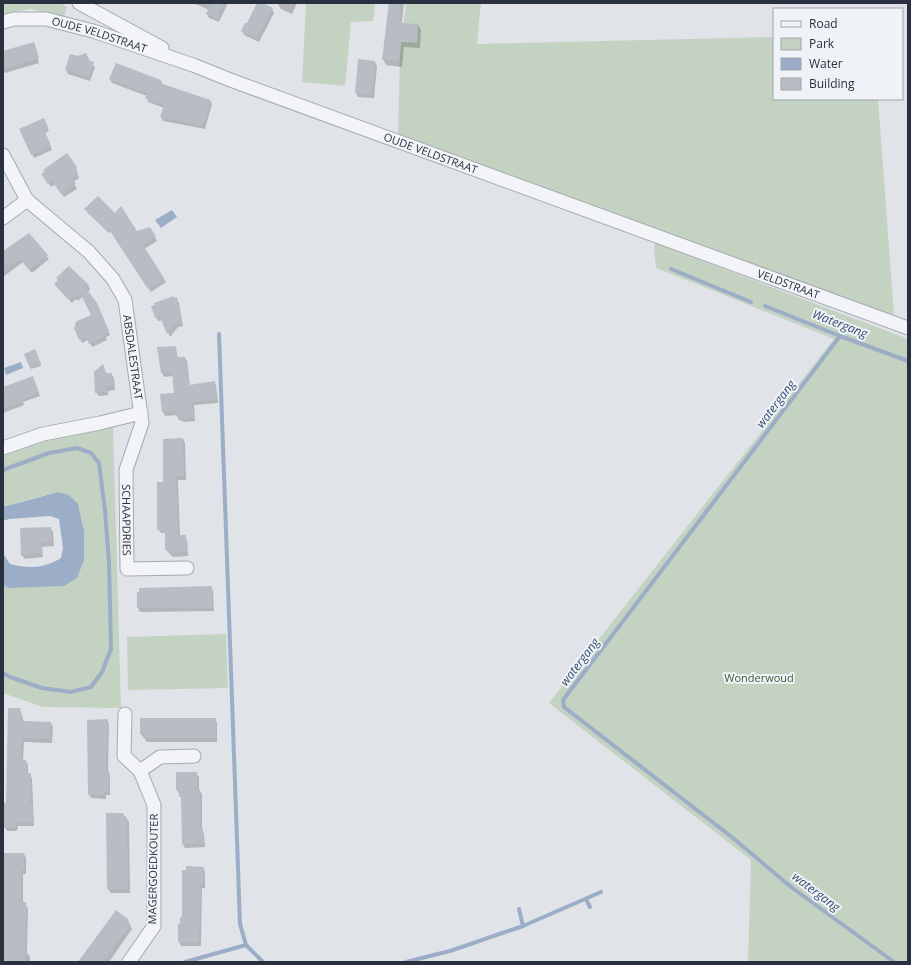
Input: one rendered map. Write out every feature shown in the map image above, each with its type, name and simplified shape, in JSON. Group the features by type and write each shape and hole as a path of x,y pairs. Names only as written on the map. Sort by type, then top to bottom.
{"street":[{"name":"OUDE VELDSTRAAT","path":"79,3 194,65"},
{"name":"OUDE VELDSTRAAT","path":"3,22 14,19 46,19 93,31 194,65 233,81 669,239"},
{"name":"ABSDALESTRAAT","path":"3,155 27,200 89,252 113,278 125,300 141,413 43,434 3,448"},
{"path":"3,218 27,200"},
{"name":"VELDSTRAAT","path":"669,239 908,328"},
{"name":"SCHAAPDRIES","path":"141,413 142,423 126,470 127,569 187,568"},
{"name":"MAGERGOEDKOUTER","path":"125,714 124,756 140,771 154,805 154,926 128,962"},
{"path":"140,771 160,757 194,756"}],"green space":[{"path":"3,3 60,3 67,7 64,17 30,9 3,14"},
{"path":"306,3 375,3 373,21 351,22 345,86 302,82"},
{"path":"406,3 481,3 477,44 773,37 773,100 878,100 894,315 398,136 400,54"},
{"name":"Wonderwoud","path":"655,243 908,339 908,962 748,962 751,860 549,703 834,339 656,268"},
{"path":"113,427 121,708 43,707 3,693 3,585 9,588 84,560 84,535 81,517 76,504 69,497 58,494 44,495 3,508 3,454 54,436 81,430"},
{"path":"226,634 228,688 128,690 127,637"}],"water":[{"path":"172,210 177,217 161,228 155,220"},
{"path":"21,362 23,368 6,375 4,368"},
{"path":"58,492 69,495 78,504 84,531 84,560 77,578 64,586 9,588 3,585 3,550 4,555 10,564 24,567 37,567 49,564 61,558 63,548 59,519 50,516 9,519 3,521 3,507"}],"building":[{"path":"211,3 224,3 217,19 206,14"},
{"path":"257,3 263,3 273,8 256,39 241,31 245,23 247,23"},
{"path":"389,3 400,3 399,20 402,21 402,23 418,24 417,43 401,42 399,61 382,60"},
{"path":"34,42 39,58 3,69 3,51"},
{"path":"86,53 90,61 94,62 88,78 65,70 70,54 78,56"},
{"path":"358,59 375,61 372,95 355,93"},
{"path":"116,63 161,80 160,83 210,100 203,126 160,117 164,105 145,98 147,94 109,79"},
{"path":"44,118 48,127 44,129 51,146 31,155 19,129"},
{"path":"67,153 77,167 75,169 78,174 72,178 76,184 61,194 52,181 48,184 41,174 45,171 43,170"},
{"path":"98,196 115,213 121,206 137,231 150,227 156,237 143,245 164,278 148,289 108,228 106,230 84,209"},
{"path":"29,233 48,255 29,270 20,259 8,268 3,260 3,251"},
{"path":"69,266 89,285 86,288 97,303 109,331 105,333 106,336 89,344 86,337 79,340 74,328 76,322 91,315 80,293 76,298 74,296 69,300 54,284 58,280 56,278"},
{"path":"174,296 174,298 177,297 182,322 176,323 167,334 160,316 155,318 151,306 155,305 154,303"},
{"path":"176,346 177,357 185,357 189,385 215,381 216,400 192,402 194,417 182,419 176,416 175,411 162,412 160,394 174,393 172,372 161,373 157,347"},
{"path":"35,349 41,364 30,368 24,354"},
{"path":"103,364 106,373 112,373 113,386 106,387 107,392 95,393 94,372"},
{"path":"33,376 39,393 23,399 23,402 3,409 3,387"},
{"path":"183,438 184,476 176,476 178,535 186,535 186,552 170,553 169,550 165,550 165,530 157,530 157,482 163,482 163,439"},
{"path":"51,527 52,542 41,543 42,553 21,556 20,528"},
{"path":"212,586 212,608 137,608 137,592 139,592 139,588"},
{"path":"8,708 20,708 23,721 51,722 50,739 22,738 21,760 26,760 26,773 31,773 30,803 33,803 32,822 16,822 16,828 4,828"},
{"path":"140,718 216,718 216,738 144,738 144,734 140,734"},
{"path":"108,719 106,770 109,770 109,791 105,791 105,795 88,795 87,720"},
{"path":"176,772 197,772 197,789 200,790 200,829 203,829 203,844 182,844 181,797 179,797 179,790 176,790"},
{"path":"106,813 123,813 124,817 127,817 128,889 107,889"},
{"path":"4,853 24,853 24,870 21,870 21,902 26,902 25,960 23,962 6,962 6,959 3,959"},
{"path":"186,866 204,867 203,884 201,884 199,943 178,942 178,924 180,924 180,917 182,917 182,870 186,870"},
{"path":"116,910 129,920 127,922 131,925 103,962 78,962"}],"waterway":[{"path":"671,269 751,302"},
{"name":"Watergang","path":"765,306 908,361"},
{"path":"219,334 240,924 246,945"},
{"name":"watergang","path":"840,336 563,700 564,707 733,838 791,887 894,962"},
{"path":"3,470 49,453 77,448 91,453 99,463 109,562 111,649 102,672 91,687 71,692 42,688 10,677 3,673"},
{"path":"406,962 450,951 523,926 601,892"},
{"path":"586,899 590,907"},
{"path":"519,909 523,926"},
{"path":"185,962 246,945 263,962"}]}
